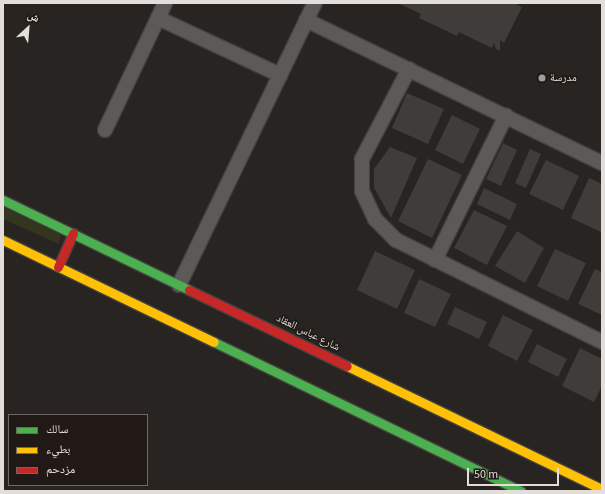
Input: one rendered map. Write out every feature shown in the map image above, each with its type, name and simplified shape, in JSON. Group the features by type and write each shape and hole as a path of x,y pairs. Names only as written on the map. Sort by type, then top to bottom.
{"street":[{"path":"105,130 165,3"},
{"path":"179,285 315,3"},
{"path":"158,18 280,75"},
{"path":"306,20 602,163"},
{"path":"408,69 362,159 362,191 370,211 388,234 435,260 602,342"},
{"path":"435,260 506,116"},
{"name":"شارع عباس العقاد","path":"3,200 602,489"},
{"path":"58,267 73,233"},
{"path":"3,240 521,491"}],"green space":[{"path":"3,207 61,235 59,244 3,219"}],"building":[{"path":"398,3 518,3 516,4 522,7 504,43 500,40 500,51 496,49 494,43 492,48 459,32 457,36 419,18 421,14"},
{"path":"407,93 444,109 428,144 392,128"},
{"path":"452,115 480,129 463,164 435,150"},
{"path":"503,143 517,150 501,186 486,179"},
{"path":"390,147 417,158 391,218 374,188 374,169"},
{"path":"530,149 541,154 526,188 515,183"},
{"path":"428,159 462,175 432,238 398,221"},
{"path":"546,160 579,176 563,210 529,194"},
{"path":"589,178 602,184 601,232 571,218"},
{"path":"484,188 517,204 510,220 477,204"},
{"path":"474,210 507,226 487,265 454,248"},
{"path":"517,231 544,248 525,283 495,266"},
{"path":"555,249 586,263 568,301 537,286"},
{"path":"375,251 415,270 397,309 357,290"},
{"path":"595,269 602,272 602,315 578,304"},
{"path":"419,279 451,294 435,327 404,313"},
{"path":"455,307 487,322 479,339 447,324"},
{"path":"503,315 533,330 517,361 488,346"},
{"path":"537,344 567,359 558,377 528,362"},
{"path":"580,348 602,359 602,386 594,402 562,386"}],"traffic: fast":[{"path":"3,200 189,290"},
{"path":"214,342 521,491"}],"traffic: slow":[{"path":"3,240 214,342"},
{"path":"347,366 602,489"}],"traffic: jam":[{"path":"58,267 73,233"},
{"path":"189,290 347,366"}],"place":[{"name":"مدرسة","path":"542,78"}]}
